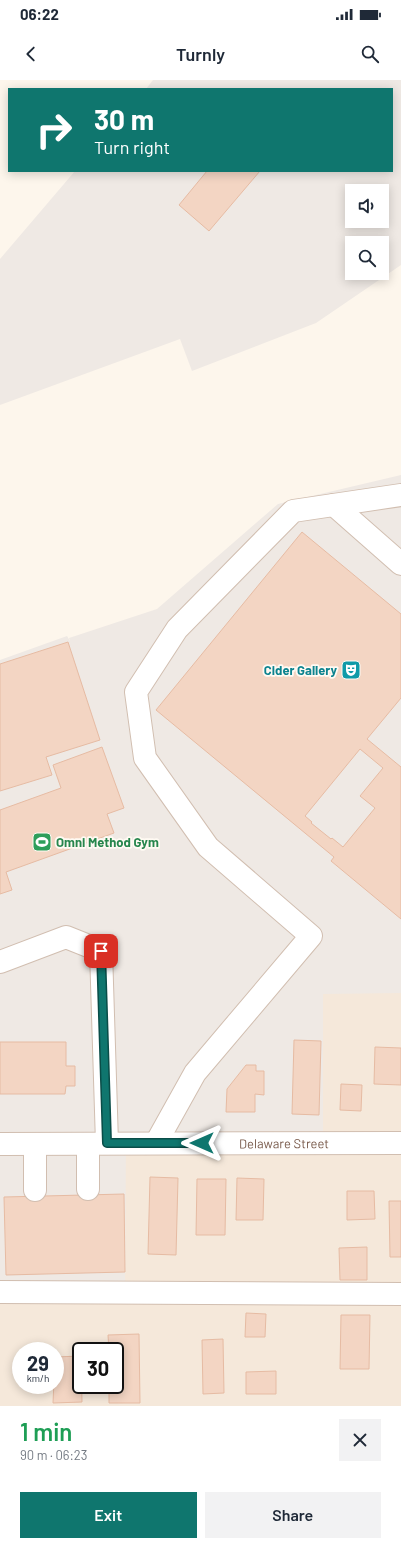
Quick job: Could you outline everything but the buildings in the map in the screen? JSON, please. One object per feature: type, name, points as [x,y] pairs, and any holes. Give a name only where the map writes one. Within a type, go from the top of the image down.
[{"type":"street","points":[[156,1143],[195,1073],[311,936],[208,847],[145,758],[136,692],[177,629],[293,511],[401,495]]},
{"type":"street","points":[[334,505],[401,564]]},
{"type":"street","points":[[0,962],[66,936],[101,951],[98,1143],[88,1190]]},
{"type":"street","name":"Delaware Street","points":[[0,1144],[401,1143]]},
{"type":"street","points":[[34,1144],[35,1190]]},
{"type":"street","points":[[0,1292],[401,1294]]},
{"type":"shaded area","points":[[153,80],[401,80],[401,265],[389,273],[389,236],[345,236],[345,280],[379,280],[316,323],[192,371],[180,339],[0,405],[0,259],[74,172],[393,172],[393,88],[147,88]]},
{"type":"shaded area","points":[[401,475],[401,993],[323,994],[323,1143],[126,1143],[125,1293],[0,1292],[0,660],[67,636],[70,641],[69,638],[157,609],[278,504]]},
{"type":"shaded area","points":[[401,992],[401,1406],[0,1406],[0,1292],[125,1143],[323,1143],[323,993]]},
{"type":"place","name":"Cider Gallery","points":[[351,670]]},
{"type":"place","name":"Omni Method Gym","points":[[42,842]]},
{"type":"route","points":[[101,951],[107,1143],[202,1143]]}]
